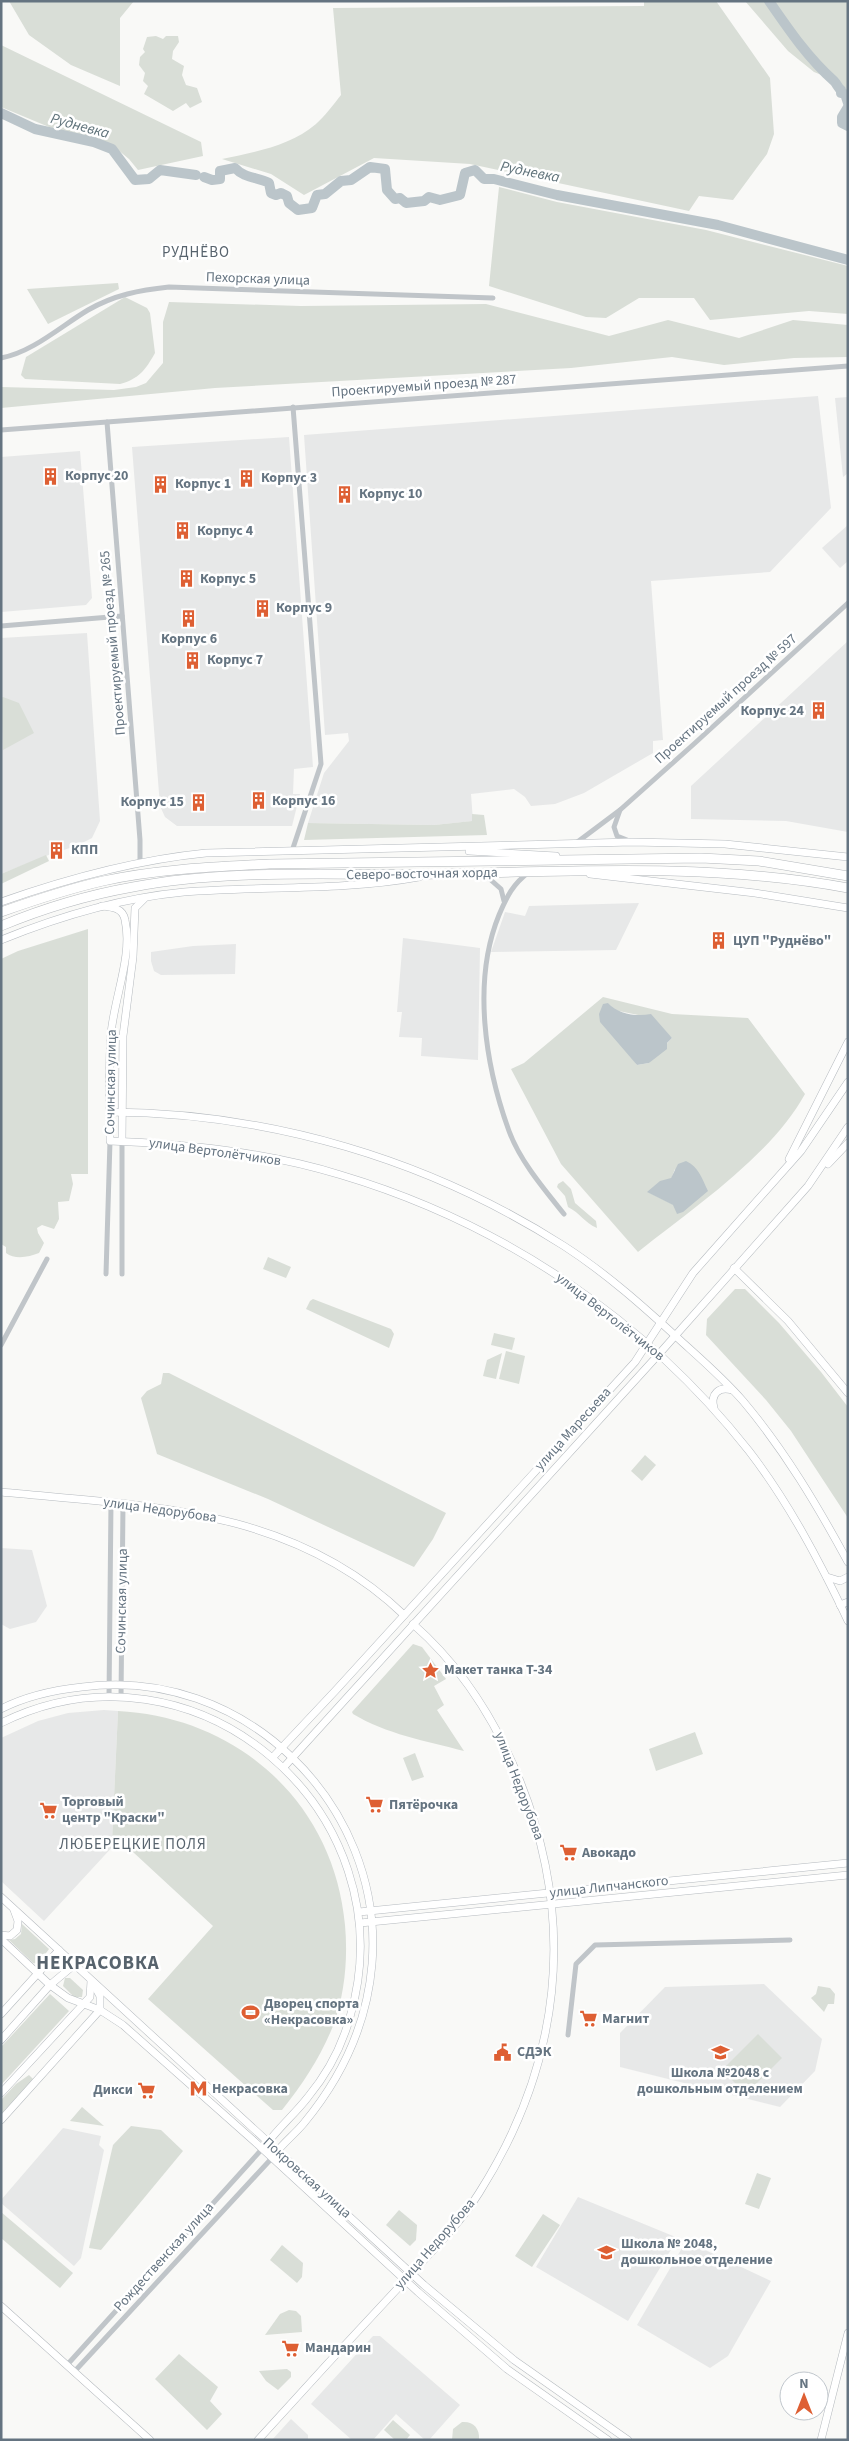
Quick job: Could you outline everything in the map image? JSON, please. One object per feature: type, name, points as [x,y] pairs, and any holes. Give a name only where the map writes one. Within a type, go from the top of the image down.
[{"type":"highway","name":"Северо-восточная хорда","points":[[1,912],[65,891],[104,881],[201,868],[279,864],[701,858],[760,861],[848,876]]},
{"type":"highway","name":"Северо-восточная хорда","points":[[1,926],[47,908],[86,897],[160,883],[259,876],[653,870],[760,875],[848,888]]},
{"type":"street","name":"Пехорская улица","points":[[1,358],[13,356],[90,309],[115,297],[143,290],[169,287],[493,298]]},
{"type":"street","name":"Проектируемый проезд № 287","points":[[1,430],[848,366]]},
{"type":"street","points":[[292,851],[321,764],[293,407]]},
{"type":"street","name":"Проектируемый проезд № 265","points":[[107,422],[140,840],[140,862]]},
{"type":"street","name":"Проектируемый проезд № 597","points":[[576,843],[620,810],[848,603]]},
{"type":"street","points":[[1,626],[122,616]]},
{"type":"street","points":[[620,810],[614,827],[616,836],[632,842]]},
{"type":"street","points":[[1,902],[71,878],[140,862],[206,853],[632,842],[725,844],[848,857]]},
{"type":"street","points":[[434,848],[588,859]]},
{"type":"street","points":[[482,872],[501,889],[504,904]]},
{"type":"street","points":[[530,872],[512,888],[492,933],[487,956],[484,1013],[487,1042],[509,1132],[542,1186],[564,1214]]},
{"type":"street","points":[[556,872],[755,893],[848,908]]},
{"type":"street","points":[[1,940],[43,924],[102,906],[145,897],[232,889],[385,883],[436,874]]},
{"type":"street","name":"Сочинская улица","points":[[122,1274],[123,1036],[133,957],[135,908],[145,897]]},
{"type":"street","name":"Сочинская улица","points":[[102,906],[120,910],[125,920],[126,932],[121,978],[111,1033],[106,1274]]},
{"type":"street","points":[[783,1171],[848,1042]]},
{"type":"street","name":"улица Маресьева","points":[[272,1757],[635,1362],[703,1260],[783,1171],[813,1134],[848,1082]]},
{"type":"street","name":"улица Вертолётчиков","points":[[110,1112],[155,1112],[214,1118],[290,1131],[342,1145],[401,1165],[484,1200],[564,1246],[619,1287],[662,1323],[732,1390],[776,1442],[814,1499],[848,1562]]},
{"type":"street","points":[[817,1175],[848,1127]]},
{"type":"street","name":"улица Вертолётчиков","points":[[110,1141],[194,1146],[242,1152],[339,1174],[392,1191],[477,1227],[550,1270],[597,1303],[660,1354],[714,1410],[750,1454],[786,1506],[827,1577],[848,1620]]},
{"type":"street","points":[[675,1335],[817,1175],[848,1144]]},
{"type":"street","points":[[1,1345],[47,1259]]},
{"type":"street","points":[[734,1268],[788,1321],[848,1393]]},
{"type":"street","name":"улица Маресьева","points":[[284,1767],[660,1354],[675,1335]]},
{"type":"street","points":[[714,1410],[714,1394],[720,1389],[732,1390]]},
{"type":"street","name":"улица Недорубова","points":[[1,1492],[110,1502],[220,1518],[265,1532],[335,1565],[380,1594],[404,1615],[454,1666],[476,1695],[499,1732],[540,1836],[553,1906],[555,1947],[552,1998],[546,2032],[527,2097],[514,2131],[479,2193],[451,2230],[258,2440]]},
{"type":"street","name":"Сочинская улица","points":[[109,1698],[110,1502]]},
{"type":"street","name":"Сочинская улица","points":[[121,1698],[124,1504]]},
{"type":"street","points":[[827,1577],[840,1581],[848,1577]]},
{"type":"street","points":[[840,1605],[848,1602]]},
{"type":"street","points":[[1,1710],[34,1696],[60,1690],[121,1684],[186,1694],[211,1703],[240,1717],[282,1748],[306,1770],[332,1805],[350,1837],[361,1865],[371,1911],[370,1982],[360,2024],[352,2048],[342,2068],[303,2125],[229,2202],[74,2372]]},
{"type":"street","points":[[1,1723],[43,1706],[72,1700],[121,1698],[160,1702],[193,1710],[222,1723],[252,1741],[284,1767],[296,1778],[332,1831],[350,1873],[359,1912],[361,1943],[357,1986],[343,2039],[332,2061],[314,2089],[262,2149]]},
{"type":"street","points":[[252,1741],[260,1742],[263,1737],[260,1732]]},
{"type":"street","name":"улица Липчанского","points":[[359,1912],[848,1863]]},
{"type":"street","name":"улица Липчанского","points":[[360,1924],[848,1875]]},
{"type":"street","name":"Покровская улица","points":[[1,1897],[411,2273],[514,2360],[628,2440]]},
{"type":"street","points":[[1,1935],[10,1936],[17,1930],[17,1917],[12,1906]]},
{"type":"street","name":"Покровская улица","points":[[1,1939],[50,1985],[68,1998],[100,2010],[123,2025],[405,2280],[507,2369],[608,2440]]},
{"type":"street","points":[[568,2035],[576,1964],[595,1945],[790,1940]]},
{"type":"street","points":[[1,2014],[59,1950]]},
{"type":"street","points":[[1,2040],[50,1985],[74,1965]]},
{"type":"street","points":[[1,2093],[91,1993],[91,1980]]},
{"type":"street","points":[[1,2120],[100,2010],[100,1996],[91,1980]]},
{"type":"street","points":[[293,2114],[293,2121],[303,2125]]},
{"type":"street","name":"Рождественская улица","points":[[67,2365],[262,2149]]},
{"type":"street","points":[[220,2194],[229,2202]]},
{"type":"street","points":[[1,2306],[150,2440]]},
{"type":"street","points":[[822,2440],[848,2332]]},
{"type":"shaded area","points":[[9,1],[134,1],[120,18],[120,86],[71,65],[29,35]]},
{"type":"shaded area","points":[[644,1],[716,1],[770,78],[774,134],[767,154],[733,200],[699,196],[689,211],[470,164],[374,158],[304,195],[271,174],[222,159],[272,147],[295,138],[316,124],[341,95],[333,8],[644,6]]},
{"type":"shaded area","points":[[745,1],[848,1],[848,104],[834,80],[814,72],[788,51]]},
{"type":"shaded area","points":[[156,36],[163,39],[166,36],[178,36],[179,42],[173,51],[172,59],[184,66],[182,75],[186,85],[197,88],[202,102],[190,108],[186,103],[173,111],[144,94],[148,86],[143,81],[145,73],[139,65],[140,57],[145,52],[143,49],[147,37]]},
{"type":"shaded area","points":[[1,45],[201,142],[203,156],[138,170],[129,159],[111,144],[49,127],[1,107]]},
{"type":"shaded area","points":[[499,187],[557,202],[706,230],[848,266],[848,314],[809,311],[710,320],[694,298],[639,298],[606,318],[586,317],[489,286]]},
{"type":"shaded area","points":[[118,283],[119,289],[48,324],[27,289]]},
{"type":"shaded area","points":[[125,297],[147,308],[150,313],[155,353],[145,369],[137,376],[120,384],[25,379],[21,375],[26,357]]},
{"type":"shaded area","points":[[169,302],[301,306],[486,304],[609,336],[668,320],[739,338],[793,320],[848,325],[848,357],[794,358],[724,365],[672,357],[571,368],[215,388],[1,408],[1,387],[114,390],[136,387],[146,383],[163,363],[163,322]]},
{"type":"shaded area","points":[[818,396],[831,508],[770,572],[651,581],[663,740],[653,741],[653,753],[584,793],[555,804],[531,806],[525,797],[514,789],[471,794],[473,821],[434,825],[308,823],[324,773],[349,741],[348,733],[325,735],[304,435]]},
{"type":"shaded area","points":[[848,397],[848,473],[843,477],[835,398]]},
{"type":"shaded area","points":[[289,437],[313,767],[294,769],[293,794],[300,794],[292,826],[177,826],[165,817],[160,806],[132,447]]},
{"type":"shaded area","points":[[80,451],[92,598],[86,605],[1,612],[1,457]]},
{"type":"shaded area","points":[[848,525],[848,561],[840,568],[822,548]]},
{"type":"shaded area","points":[[87,633],[100,821],[92,838],[76,846],[1,874],[1,638]]},
{"type":"shaded area","name":"Корпус 24","points":[[848,641],[848,832],[786,821],[691,819],[691,786]]},
{"type":"shaded area","points":[[1,698],[19,703],[34,733],[3,750]]},
{"type":"shaded area","points":[[472,814],[484,815],[487,835],[304,840],[308,823],[434,825],[472,821]]},
{"type":"shaded area","points":[[46,855],[49,861],[1,884],[1,874]]},
{"type":"shaded area","points":[[639,903],[616,950],[491,952],[505,912],[525,916],[529,906]]},
{"type":"shaded area","points":[[88,929],[88,1174],[71,1174],[73,1184],[69,1201],[58,1202],[59,1219],[54,1229],[42,1225],[37,1228],[44,1243],[39,1253],[27,1257],[14,1257],[6,1253],[6,1247],[1,1244],[1,959],[18,951]]},
{"type":"shaded area","points":[[403,938],[480,948],[478,1060],[421,1056],[422,1038],[399,1037],[402,1012],[397,1012]]},
{"type":"shaded area","points":[[236,944],[235,974],[161,975],[154,971],[151,961],[151,952],[193,946]]},
{"type":"shaded area","points":[[603,997],[672,1014],[748,1018],[805,1094],[790,1117],[752,1159],[706,1199],[638,1252],[561,1164],[511,1069],[524,1063]],"holes":[[[608,1003],[614,1010],[643,1016],[672,1038],[649,1063],[637,1065],[628,1052]],[[675,1169],[677,1213],[674,1205],[648,1192],[671,1179]]]},
{"type":"shaded area","points":[[608,1003],[617,1010],[628,1014],[651,1014],[672,1038],[667,1043],[667,1049],[649,1063],[637,1065],[600,1022],[599,1014],[603,1004]]},
{"type":"shaded area","points":[[686,1161],[697,1170],[708,1191],[683,1212],[677,1214],[673,1205],[647,1192],[660,1181],[671,1178],[678,1164]]},
{"type":"shaded area","points":[[563,1181],[571,1189],[575,1203],[596,1221],[597,1228],[568,1207],[565,1196],[557,1187]]},
{"type":"shaded area","points":[[268,1257],[291,1267],[286,1278],[263,1269]]},
{"type":"shaded area","points":[[735,1289],[745,1289],[779,1323],[848,1407],[848,1518],[791,1431],[766,1400],[706,1335],[707,1319]]},
{"type":"shaded area","points":[[313,1299],[391,1329],[394,1334],[389,1348],[306,1309]]},
{"type":"shaded area","points":[[494,1333],[515,1338],[512,1350],[491,1345]]},
{"type":"shaded area","points":[[506,1351],[525,1356],[519,1384],[499,1379]]},
{"type":"shaded area","points":[[502,1353],[496,1379],[483,1376],[487,1360]]},
{"type":"shaded area","points":[[163,1373],[169,1373],[446,1513],[433,1539],[414,1567],[268,1499],[157,1454],[141,1398],[147,1391],[161,1384]]},
{"type":"shaded area","points":[[645,1455],[656,1465],[642,1481],[631,1471]]},
{"type":"shaded area","points":[[1,1548],[32,1550],[47,1606],[36,1622],[10,1629],[1,1624]]},
{"type":"shaded area","points":[[413,1644],[422,1647],[446,1679],[434,1686],[444,1705],[437,1710],[464,1751],[393,1732],[366,1721],[352,1712]]},
{"type":"shaded area","points":[[104,1710],[118,1711],[112,1841],[115,1844],[44,1921],[1,1881],[1,1738],[38,1721],[68,1713]]},
{"type":"shaded area","points":[[118,1711],[162,1717],[203,1730],[240,1749],[272,1774],[300,1805],[322,1841],[337,1881],[345,1925],[346,1963],[343,1989],[333,2026],[323,2048],[304,2080],[282,2110],[273,2110],[148,1999],[213,1926],[120,1840],[115,1844],[112,1841]]},
{"type":"shaded area","points":[[695,1732],[703,1754],[656,1771],[649,1749]]},
{"type":"shaded area","points":[[415,1753],[424,1777],[412,1781],[403,1758]]},
{"type":"shaded area","points":[[22,1924],[49,1949],[38,1964],[33,1963],[9,1940],[15,1939],[21,1934]]},
{"type":"shaded area","points":[[65,1978],[70,1978],[83,1990],[82,1997],[74,1997],[63,1986]]},
{"type":"shaded area","name":"Школа №2048 с дошкольным отделением","points":[[764,1984],[822,2039],[815,2071],[780,2107],[620,2067],[620,2033],[665,1987]]},
{"type":"shaded area","points":[[818,1986],[830,1988],[835,1994],[834,2004],[828,2004],[824,2012],[811,1998],[816,1994]]},
{"type":"shaded area","points":[[50,1994],[69,2011],[1,2085],[1,2047]]},
{"type":"shaded area","points":[[758,2034],[782,2058],[746,2094],[722,2070]]},
{"type":"shaded area","points":[[29,2075],[33,2079],[1,2115],[1,2100],[16,2084]]},
{"type":"shaded area","points":[[82,2107],[104,2126],[70,2121]]},
{"type":"shaded area","points":[[131,2126],[161,2130],[183,2151],[101,2250],[89,2248],[113,2145]]},
{"type":"shaded area","points":[[63,2128],[101,2136],[99,2145],[104,2150],[81,2258],[74,2266],[1,2203],[1,2200]]},
{"type":"shaded area","points":[[757,2173],[771,2178],[759,2209],[745,2204]]},
{"type":"shaded area","name":"Школа № 2048, дошкольное отделение","points":[[578,2197],[678,2238],[628,2321],[536,2267]]},
{"type":"shaded area","points":[[399,2210],[417,2225],[416,2240],[410,2246],[386,2225]]},
{"type":"shaded area","points":[[1,2212],[73,2273],[60,2288],[1,2238]]},
{"type":"shaded area","points":[[543,2214],[560,2225],[532,2267],[515,2256]]},
{"type":"shaded area","name":"Школа № 2048, дошкольное отделение","points":[[686,2241],[771,2281],[728,2356],[710,2368],[637,2325]]},
{"type":"shaded area","points":[[282,2245],[303,2263],[302,2277],[297,2283],[270,2260]]},
{"type":"shaded area","points":[[289,2310],[296,2311],[301,2316],[302,2332],[265,2335],[280,2314]]},
{"type":"shaded area","points":[[373,2336],[380,2336],[460,2405],[429,2440],[425,2440],[396,2414],[373,2440],[352,2440],[311,2404]]},
{"type":"shaded area","points":[[179,2354],[218,2387],[210,2401],[222,2414],[207,2430],[155,2379]]},
{"type":"shaded area","points":[[287,2369],[291,2372],[291,2377],[278,2390],[266,2381],[259,2371]]},
{"type":"shaded area","points":[[291,2419],[308,2435],[308,2440],[272,2440]]},
{"type":"shaded area","points":[[393,2420],[410,2435],[406,2440],[395,2440],[384,2430]]},
{"type":"shaded area","points":[[462,2422],[475,2426],[479,2440],[452,2440],[453,2429]]},
{"type":"waterway","points":[[769,1],[807,53],[835,82],[841,93],[845,94],[848,103]]},
{"type":"waterway","points":[[848,107],[842,117],[842,123],[848,126]]},
{"type":"waterway","name":"Рудневка","points":[[1,113],[35,129],[94,142],[112,149],[135,180],[149,179],[160,170],[196,175]]},
{"type":"waterway","name":"Рудневка","points":[[204,177],[212,180],[220,179],[220,171],[235,168],[247,176],[269,183],[271,193],[276,195],[281,193],[287,196],[289,203],[298,210],[312,208],[317,195],[325,194],[341,181],[351,180],[370,167],[385,169],[387,190],[395,199],[400,198],[406,203],[424,201],[429,197],[440,200],[460,195],[465,173],[475,170],[484,179],[494,179],[557,195],[718,225],[848,260]]},
{"type":"place","name":"Корпус 20","points":[[51,476]]},
{"type":"place","name":"Корпус 3","points":[[247,478]]},
{"type":"place","name":"Корпус 1","points":[[161,484]]},
{"type":"place","name":"Корпус 10","points":[[345,494]]},
{"type":"place","name":"Корпус 4","points":[[183,531]]},
{"type":"place","name":"Корпус 5","points":[[186,579]]},
{"type":"place","name":"Корпус 9","points":[[262,608]]},
{"type":"place","name":"Корпус 6","points":[[189,619]]},
{"type":"place","name":"Корпус 7","points":[[193,660]]},
{"type":"place","name":"Корпус 24","points":[[818,711]]},
{"type":"place","name":"Корпус 16","points":[[258,801]]},
{"type":"place","name":"Корпус 15","points":[[198,802]]},
{"type":"place","name":"КПП","points":[[57,850]]},
{"type":"place","name":"ЦУП \"Руднёво\"","points":[[719,941]]},
{"type":"place","name":"Макет танка Т-34","points":[[430,1670]]},
{"type":"place","name":"Пятёрочка","points":[[375,1805]]},
{"type":"place","name":"Торговый центр \"Краски\"","points":[[48,1810]]},
{"type":"place","name":"Авокадо","points":[[568,1853]]},
{"type":"place","name":"Дворец спорта «Некрасовка»","points":[[250,2012]]},
{"type":"place","name":"Магнит","points":[[588,2019]]},
{"type":"place","name":"СДЭК","points":[[503,2052]]},
{"type":"place","name":"Школа №2048 с дошкольным отделением","points":[[720,2053]]},
{"type":"place","name":"Некрасовка","points":[[198,2089]]},
{"type":"place","name":"Дикси","points":[[147,2090]]},
{"type":"place","name":"Школа № 2048, дошкольное отделение","points":[[607,2252]]},
{"type":"place","name":"Мандарин","points":[[291,2348]]},
{"type":"district","name":"РУДНЁВО","points":[[196,252]]},
{"type":"district","name":"ЛЮБЕРЕЦКИЕ ПОЛЯ","points":[[133,1844]]},
{"type":"district","name":"НЕКРАСОВКА","points":[[98,1963]]}]
